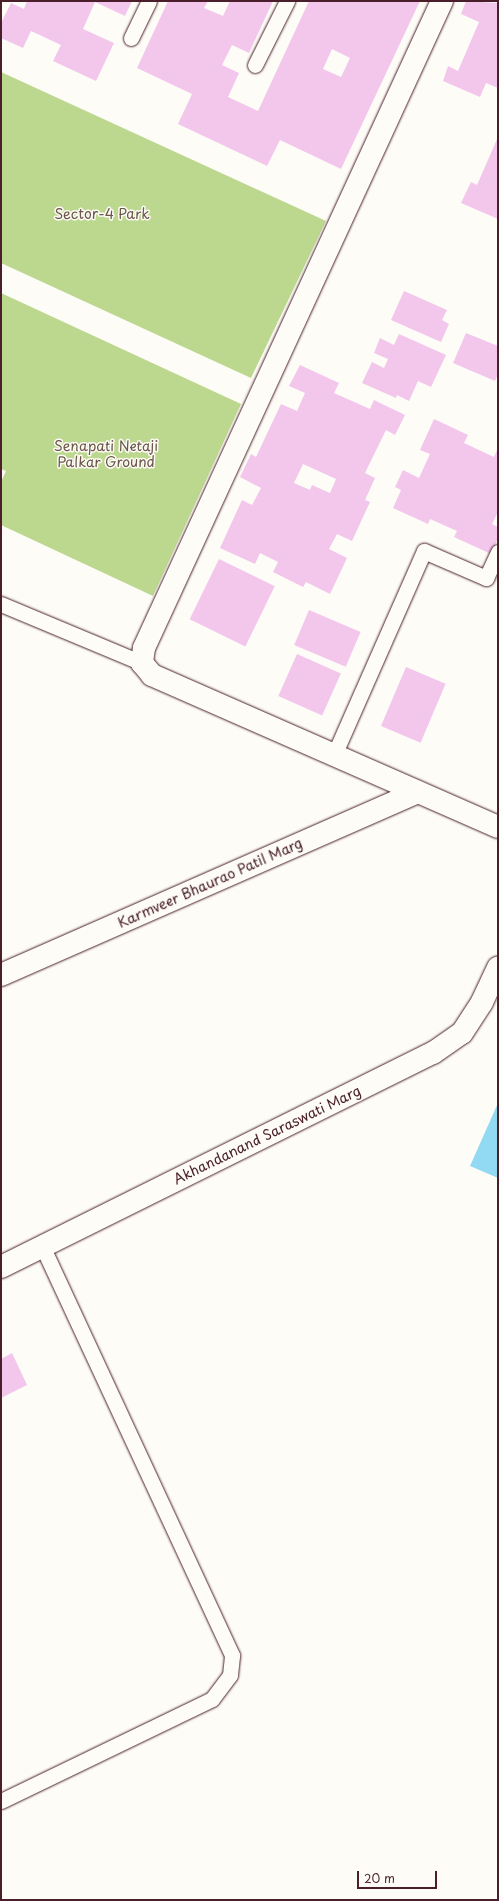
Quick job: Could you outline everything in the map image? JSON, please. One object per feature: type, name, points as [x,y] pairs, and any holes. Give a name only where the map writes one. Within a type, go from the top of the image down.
[{"type":"street","points":[[442,1],[144,648],[142,663],[152,675],[498,826]]},
{"type":"street","name":"Karmveer Bhaurao Patil Marg","points":[[1,975],[418,792]]},
{"type":"street","name":"Akhandanand Saraswati Marg","points":[[1,1266],[43,1247],[433,1053],[462,1033],[482,1002],[498,967]]},
{"type":"lane","points":[[131,38],[149,1]]},
{"type":"lane","points":[[255,65],[287,1]]},
{"type":"lane","points":[[334,755],[424,551],[486,578],[498,552]]},
{"type":"lane","points":[[1,604],[142,663]]},
{"type":"lane","points":[[1,1801],[212,1699],[230,1675],[232,1656],[43,1247]]},
{"type":"green space","name":"Sector-4 Park","points":[[1,72],[326,221],[251,378],[1,263]]},
{"type":"green space","name":"Senapati Netaji Palkar Ground","points":[[1,293],[241,404],[153,596],[1,525],[1,482],[6,471],[1,469]]},
{"type":"water","points":[[498,1103],[498,1178],[470,1166]]},
{"type":"building","points":[[27,1],[132,1],[125,16],[95,2],[83,29],[114,43],[96,81],[53,61],[61,45],[31,31],[23,48],[1,38],[1,23],[11,3],[24,9]]},
{"type":"building","points":[[168,1],[208,1],[204,8],[223,16],[230,1],[273,1],[249,53],[232,45],[222,65],[239,73],[228,97],[258,111],[309,1],[420,1],[341,169],[280,140],[267,166],[178,124],[192,94],[137,68]],"holes":[[[332,49],[350,58],[341,77],[323,69]]]},
{"type":"building","points":[[466,1],[498,3],[498,88],[486,83],[480,97],[443,81],[448,66],[458,71],[479,22],[461,14]]},
{"type":"building","points":[[498,137],[498,219],[461,203],[471,182],[477,185]]},
{"type":"building","points":[[404,291],[447,310],[442,320],[449,324],[441,342],[391,320]]},
{"type":"building","points":[[466,333],[498,346],[498,374],[495,381],[453,363]]},
{"type":"building","points":[[399,334],[446,355],[431,387],[418,381],[409,401],[397,395],[396,398],[362,383],[372,362],[384,368],[388,359],[374,353],[380,338],[394,345]]},
{"type":"building","points":[[300,365],[339,383],[334,393],[370,409],[374,400],[405,415],[395,435],[386,430],[365,473],[375,478],[365,500],[370,502],[352,541],[337,534],[329,549],[347,558],[330,594],[306,582],[303,587],[273,572],[278,562],[260,553],[255,564],[220,548],[242,500],[252,505],[261,488],[240,477],[251,454],[256,457],[281,404],[297,411],[305,393],[289,386]],"holes":[[[303,464],[336,479],[330,493],[312,485],[310,490],[294,483]]]},
{"type":"building","points":[[434,419],[468,435],[464,443],[494,457],[498,448],[498,512],[492,524],[498,527],[498,538],[491,554],[454,537],[457,531],[430,519],[428,524],[393,508],[401,490],[395,487],[403,470],[419,478],[430,454],[420,450]]},
{"type":"building","points":[[219,559],[275,586],[245,646],[190,619]]},
{"type":"building","points":[[309,610],[361,632],[346,667],[294,645]]},
{"type":"building","points":[[297,654],[341,674],[322,716],[278,696]]},
{"type":"building","points":[[406,667],[446,684],[421,743],[381,726]]},
{"type":"building","points":[[12,1353],[27,1385],[1,1398],[1,1359]]}]
